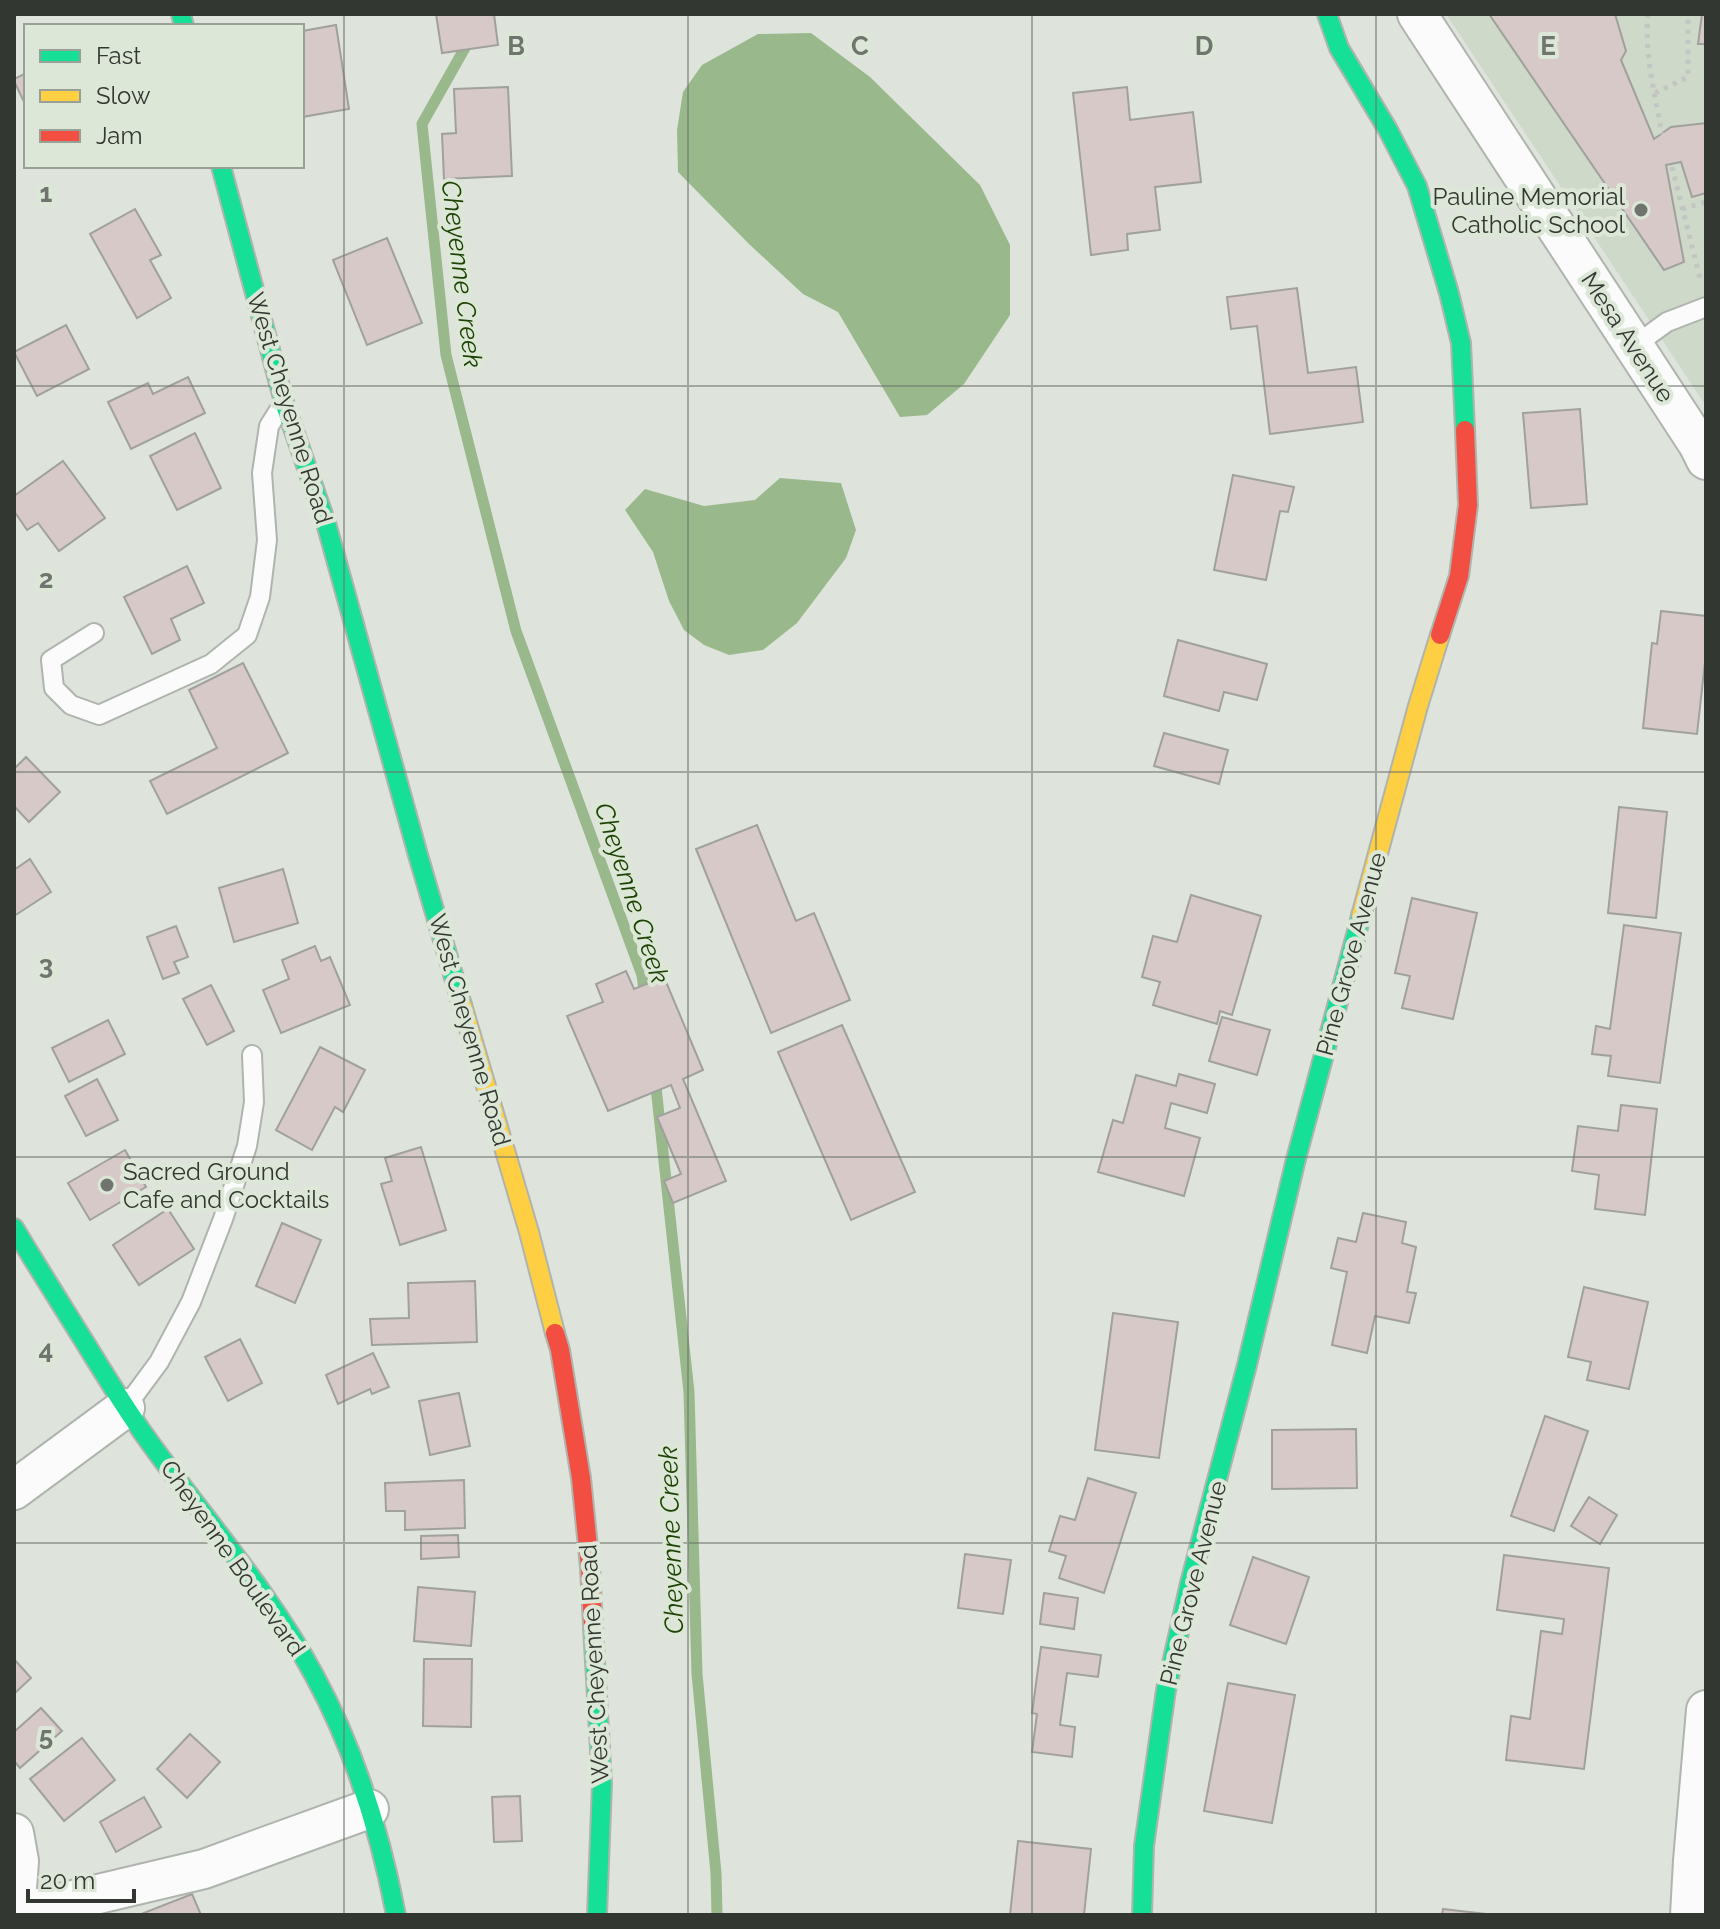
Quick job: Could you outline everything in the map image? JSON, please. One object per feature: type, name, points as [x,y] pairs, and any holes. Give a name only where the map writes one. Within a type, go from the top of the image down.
[{"type":"street","name":"Pine Grove Avenue","points":[[1142,1915],[1144,1846],[1158,1739],[1187,1598],[1295,1163],[1418,706],[1459,576],[1468,505],[1461,343],[1449,293],[1417,186],[1339,48],[1327,14]]},
{"type":"street","name":"Mesa Avenue","points":[[1417,14],[1706,460]]},
{"type":"street","name":"West Cheyenne Road","points":[[222,168],[284,402],[326,523],[560,1350],[581,1478],[590,1567],[602,1784],[597,1915]]},
{"type":"street","name":"Cheyenne Boulevard","points":[[14,1228],[125,1408],[265,1598],[297,1647],[327,1701],[352,1760],[369,1809],[396,1915]]},
{"type":"street","points":[[14,1490],[125,1408]]},
{"type":"street","points":[[1690,1915],[1706,1710]]},
{"type":"street","points":[[14,1833],[19,1861],[15,1915],[204,1869],[369,1809]]},
{"type":"lane","points":[[1634,346],[1667,322],[1706,307]]},
{"type":"lane","points":[[94,633],[51,660],[54,688],[71,705],[99,715],[211,664],[247,635],[260,597],[267,540],[262,473],[269,426],[284,402]]},
{"type":"lane","points":[[125,1408],[159,1362],[185,1314],[223,1219],[247,1146],[254,1102],[252,1055]]},
{"type":"path","points":[[1648,14],[1647,28],[1662,134]]},
{"type":"path","points":[[1655,93],[1688,77],[1688,14]]},
{"type":"path","points":[[1672,167],[1702,286]]},
{"type":"path","points":[[1682,209],[1706,202]]},
{"type":"shaded area","name":"Pauline Memorial Catholic School","points":[[1446,14],[1706,14],[1706,406]]},
{"type":"shaded area","points":[[811,33],[870,77],[980,185],[1010,245],[1010,315],[964,384],[927,415],[900,417],[838,312],[803,294],[678,172],[677,130],[683,92],[702,65],[758,34]]},
{"type":"shaded area","points":[[780,478],[841,483],[856,530],[846,558],[797,623],[763,650],[729,655],[704,645],[684,630],[669,601],[653,552],[625,510],[645,489],[704,506],[755,500]]},
{"type":"building","points":[[436,14],[494,14],[498,45],[442,53]]},
{"type":"building","points":[[1489,14],[1615,14],[1626,51],[1621,60],[1654,139],[1671,127],[1706,123],[1706,193],[1692,197],[1681,162],[1666,165],[1684,262],[1664,270]]},
{"type":"building","points":[[1702,14],[1706,14],[1706,44],[1698,44]]},
{"type":"building","points":[[336,25],[349,109],[304,117],[304,31]]},
{"type":"building","points":[[24,74],[24,102],[14,81]]},
{"type":"building","points":[[508,87],[512,176],[444,179],[442,134],[456,133],[454,89]]},
{"type":"building","points":[[1127,87],[1130,120],[1193,112],[1201,182],[1155,187],[1160,230],[1127,234],[1128,250],[1091,255],[1073,93]]},
{"type":"building","points":[[135,209],[161,255],[150,260],[171,298],[137,318],[90,234]]},
{"type":"building","points":[[387,238],[422,323],[367,345],[333,260]]},
{"type":"building","points":[[1297,288],[1308,373],[1356,367],[1363,422],[1270,434],[1257,326],[1231,329],[1227,297]]},
{"type":"building","points":[[66,325],[89,369],[37,396],[14,352]]},
{"type":"building","points":[[188,377],[205,413],[131,449],[108,402],[148,383],[153,394]]},
{"type":"building","points":[[1580,409],[1587,504],[1531,508],[1523,413]]},
{"type":"building","points":[[195,433],[221,488],[177,510],[150,456]]},
{"type":"building","points":[[63,461],[105,518],[59,551],[38,523],[27,530],[14,511],[14,496]]},
{"type":"building","points":[[1233,475],[1294,487],[1288,512],[1280,511],[1266,580],[1214,570]]},
{"type":"building","points":[[187,566],[204,603],[171,619],[180,640],[152,654],[124,597]]},
{"type":"building","points":[[1661,611],[1706,616],[1706,653],[1697,734],[1643,728],[1652,643],[1657,644]]},
{"type":"building","points":[[1178,640],[1267,664],[1257,700],[1224,692],[1219,711],[1164,696]]},
{"type":"building","points":[[243,663],[288,753],[167,814],[150,781],[217,748],[189,690]]},
{"type":"building","points":[[1164,733],[1228,750],[1219,784],[1154,766]]},
{"type":"building","points":[[26,757],[60,792],[29,822],[14,806],[14,769]]},
{"type":"building","points":[[1619,807],[1667,812],[1656,918],[1608,913]]},
{"type":"building","points":[[757,825],[796,921],[814,913],[850,1000],[771,1033],[696,849]]},
{"type":"building","points":[[30,859],[51,892],[14,916],[14,870]]},
{"type":"building","points":[[283,869],[298,923],[234,942],[219,888]]},
{"type":"building","points":[[1191,895],[1261,916],[1232,1015],[1220,1011],[1217,1024],[1153,1005],[1160,982],[1142,977],[1153,936],[1177,942]]},
{"type":"building","points":[[1412,898],[1477,913],[1453,1019],[1402,1008],[1410,976],[1395,973]]},
{"type":"building","points":[[1624,925],[1681,933],[1660,1083],[1608,1076],[1611,1056],[1592,1054],[1596,1026],[1610,1029]]},
{"type":"building","points":[[176,926],[188,957],[174,962],[179,973],[163,979],[147,937]]},
{"type":"building","points":[[315,946],[321,961],[330,957],[350,1005],[281,1033],[263,990],[289,979],[282,960]]},
{"type":"building","points":[[626,971],[634,989],[664,977],[703,1070],[683,1079],[726,1181],[673,1203],[664,1181],[681,1174],[657,1117],[680,1108],[671,1085],[608,1111],[567,1016],[603,1002],[596,984]]},
{"type":"building","points":[[211,985],[234,1031],[207,1045],[183,999]]},
{"type":"building","points":[[1222,1017],[1270,1030],[1257,1075],[1209,1061]]},
{"type":"building","points":[[108,1020],[125,1054],[69,1082],[52,1048]]},
{"type":"building","points":[[842,1025],[915,1192],[851,1220],[778,1052]]},
{"type":"building","points":[[320,1047],[365,1070],[343,1112],[335,1107],[312,1150],[276,1130]]},
{"type":"building","points":[[1179,1074],[1215,1084],[1207,1113],[1171,1103],[1165,1128],[1200,1138],[1184,1196],[1098,1172],[1113,1120],[1123,1123],[1136,1075],[1176,1086]]},
{"type":"building","points":[[97,1079],[118,1120],[86,1136],[65,1096]]},
{"type":"building","points":[[1621,1105],[1657,1109],[1645,1215],[1595,1209],[1599,1175],[1572,1171],[1578,1126],[1618,1131]]},
{"type":"building","points":[[421,1147],[446,1230],[400,1245],[381,1184],[392,1181],[385,1158]]},
{"type":"building","name":"Sacred Ground Cafe and Cocktails","points":[[125,1150],[146,1187],[90,1220],[68,1183]]},
{"type":"building","points":[[168,1209],[194,1249],[139,1285],[113,1245]]},
{"type":"building","points":[[1363,1213],[1406,1222],[1402,1243],[1416,1247],[1407,1292],[1416,1293],[1409,1323],[1375,1316],[1367,1353],[1332,1345],[1347,1272],[1331,1268],[1338,1238],[1356,1242]]},
{"type":"building","points":[[282,1223],[321,1240],[295,1303],[256,1286]]},
{"type":"building","points":[[475,1281],[477,1342],[372,1345],[370,1319],[409,1318],[408,1283]]},
{"type":"building","points":[[1584,1287],[1648,1302],[1629,1389],[1587,1380],[1591,1362],[1568,1357]]},
{"type":"building","points":[[1113,1313],[1178,1322],[1159,1458],[1095,1450]]},
{"type":"building","points":[[240,1339],[262,1383],[228,1401],[205,1357]]},
{"type":"building","points":[[373,1353],[389,1387],[372,1394],[370,1389],[338,1404],[326,1375]]},
{"type":"building","points":[[459,1393],[470,1446],[430,1455],[419,1401]]},
{"type":"building","points":[[1545,1416],[1588,1431],[1554,1531],[1511,1516]]},
{"type":"building","points":[[1356,1429],[1357,1488],[1272,1489],[1272,1430]]},
{"type":"building","points":[[1088,1478],[1136,1493],[1104,1593],[1059,1578],[1066,1556],[1049,1551],[1060,1516],[1075,1520]]},
{"type":"building","points":[[464,1480],[465,1528],[405,1530],[405,1511],[386,1511],[385,1483]]},
{"type":"building","points":[[1589,1497],[1617,1515],[1600,1544],[1571,1526]]},
{"type":"building","points":[[458,1535],[459,1557],[421,1559],[421,1536]]},
{"type":"building","points":[[965,1554],[1011,1560],[1003,1614],[958,1608]]},
{"type":"building","points":[[1504,1555],[1609,1568],[1584,1769],[1506,1760],[1511,1716],[1530,1719],[1541,1631],[1562,1634],[1564,1619],[1497,1610]]},
{"type":"building","points":[[1253,1557],[1309,1577],[1286,1644],[1230,1625]]},
{"type":"building","points":[[418,1587],[475,1592],[471,1646],[414,1641]]},
{"type":"building","points":[[1044,1593],[1078,1598],[1074,1629],[1040,1624]]},
{"type":"building","points":[[1041,1647],[1101,1655],[1098,1677],[1067,1673],[1060,1725],[1075,1727],[1072,1757],[1032,1752],[1037,1714],[1032,1713]]},
{"type":"building","points":[[14,1659],[31,1678],[14,1694]]},
{"type":"building","points":[[424,1659],[472,1659],[471,1727],[423,1726]]},
{"type":"building","points":[[1228,1683],[1295,1695],[1272,1823],[1204,1811]]},
{"type":"building","points":[[41,1708],[62,1731],[20,1768],[14,1761],[14,1732]]},
{"type":"building","points":[[190,1734],[220,1762],[187,1798],[157,1769]]},
{"type":"building","points":[[82,1738],[115,1780],[64,1821],[30,1779]]},
{"type":"building","points":[[520,1796],[522,1841],[494,1842],[492,1797]]},
{"type":"building","points":[[144,1797],[161,1827],[116,1852],[100,1822]]},
{"type":"building","points":[[1018,1841],[1091,1849],[1084,1915],[1010,1915]]},
{"type":"building","points":[[192,1894],[201,1915],[141,1914]]},
{"type":"building","points":[[1443,1909],[1495,1915],[1442,1915]]},
{"type":"waterway","name":"Cheyenne Creek","points":[[484,14],[422,124],[446,355],[516,631],[642,975],[645,998]]},
{"type":"waterway","name":"Cheyenne Creek","points":[[655,1078],[689,1392],[697,1674],[716,1873],[717,1915]]},
{"type":"traffic: fast","points":[[181,14],[184,24]]},
{"type":"traffic: fast","points":[[1327,14],[1339,48],[1417,186],[1461,343],[1465,430]]},
{"type":"traffic: fast","points":[[222,168],[284,402],[326,523],[462,1005]]},
{"type":"traffic: fast","points":[[1142,1915],[1144,1846],[1166,1690],[1295,1163],[1361,916]]},
{"type":"traffic: fast","points":[[14,1228],[135,1422],[254,1582],[314,1675],[354,1762],[382,1853],[396,1915]]},
{"type":"traffic: fast","points":[[593,1626],[602,1784],[597,1915]]},
{"type":"traffic: slow","points":[[1361,916],[1440,635]]},
{"type":"traffic: slow","points":[[462,1005],[529,1232],[555,1333]]},
{"type":"traffic: jam","points":[[1440,635],[1459,576],[1468,505],[1465,430]]},
{"type":"traffic: jam","points":[[555,1333],[581,1478],[593,1626]]},
{"type":"place","name":"Pauline Memorial Catholic School","points":[[1641,210]]},
{"type":"place","name":"Sacred Ground Cafe and Cocktails","points":[[107,1185]]}]
